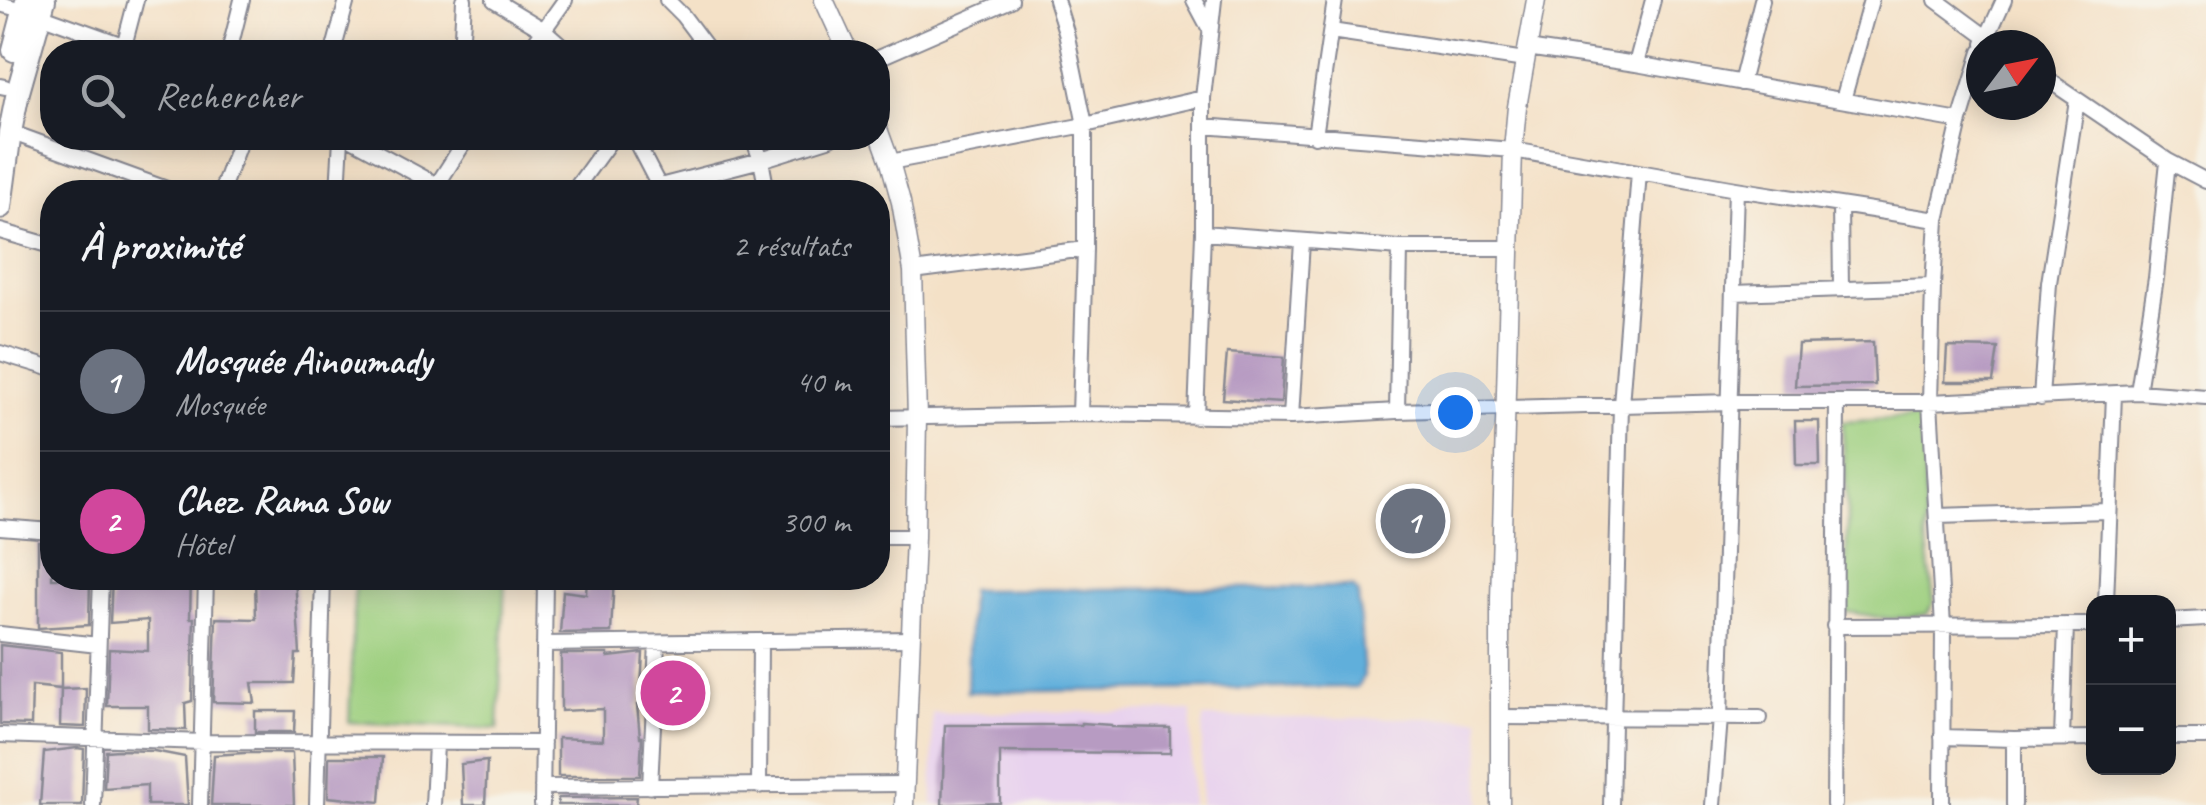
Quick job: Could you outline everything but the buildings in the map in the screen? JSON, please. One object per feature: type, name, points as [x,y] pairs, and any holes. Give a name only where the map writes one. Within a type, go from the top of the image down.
[{"type":"main road","points":[[2,94],[34,6]]},
{"type":"main road","points":[[0,207],[34,6]]},
{"type":"street","points":[[126,40],[136,0]]},
{"type":"street","points":[[232,40],[242,0]]},
{"type":"street","points":[[337,40],[347,0]]},
{"type":"street","points":[[462,40],[464,0]]},
{"type":"street","points":[[494,0],[555,40]]},
{"type":"street","points":[[537,40],[565,0]]},
{"type":"street","points":[[667,0],[701,40]]},
{"type":"street","points":[[824,0],[842,40]]},
{"type":"street","points":[[890,53],[1011,0]]},
{"type":"street","points":[[1056,0],[1085,125],[1080,414]]},
{"type":"street","points":[[1194,0],[1209,28]]},
{"type":"street","points":[[1196,417],[1204,98],[1214,0]]},
{"type":"street","points":[[1314,136],[1335,0]]},
{"type":"street","points":[[1500,805],[1500,599],[1514,150],[1536,0]]},
{"type":"street","points":[[1636,64],[1653,0]]},
{"type":"street","points":[[1741,82],[1762,0]]},
{"type":"street","points":[[1843,100],[1871,0]]},
{"type":"street","points":[[1936,0],[1970,30]]},
{"type":"street","points":[[1993,30],[2004,0]]},
{"type":"street","points":[[0,4],[34,6],[110,40]]},
{"type":"street","points":[[1330,31],[1636,64],[1960,121]]},
{"type":"street","points":[[2056,85],[2168,161],[2206,180]]},
{"type":"street","points":[[890,162],[1204,98]]},
{"type":"street","points":[[2041,398],[2049,283],[2077,100]]},
{"type":"street","points":[[1942,805],[1943,626],[1930,402],[1933,286],[1938,220],[1966,104]]},
{"type":"street","points":[[1204,126],[1514,150],[1736,190],[1938,220]]},
{"type":"street","points":[[10,132],[40,143]]},
{"type":"street","points":[[60,150],[142,180]]},
{"type":"street","points":[[225,180],[237,150]]},
{"type":"street","points":[[339,180],[340,150]]},
{"type":"street","points":[[371,150],[423,180]]},
{"type":"street","points":[[444,180],[459,150]]},
{"type":"street","points":[[582,180],[603,150]]},
{"type":"street","points":[[640,150],[656,180]]},
{"type":"street","points":[[757,150],[765,180]]},
{"type":"street","points":[[692,180],[793,150]]},
{"type":"street","points":[[886,150],[913,271],[918,418],[904,805]]},
{"type":"street","points":[[2138,392],[2156,278],[2168,161]]},
{"type":"street","points":[[1611,805],[1621,405],[1639,172]]},
{"type":"street","points":[[1713,805],[1720,718],[1736,190]]},
{"type":"street","points":[[1840,205],[1841,289]]},
{"type":"street","points":[[0,231],[40,243]]},
{"type":"street","points":[[1203,233],[1400,248],[1510,248]]},
{"type":"street","points":[[1292,416],[1302,242]]},
{"type":"street","points":[[913,271],[1085,248]]},
{"type":"street","points":[[1398,411],[1400,248]]},
{"type":"street","points":[[1733,292],[1933,286]]},
{"type":"street","points":[[0,353],[40,366]]},
{"type":"street","points":[[890,418],[1080,414],[1292,416],[1731,402],[1930,402],[2138,392],[2206,397]]},
{"type":"street","points":[[2106,595],[2114,394]]},
{"type":"street","points":[[1834,805],[1837,402]]},
{"type":"street","points":[[1936,516],[2108,511]]},
{"type":"street","points":[[0,527],[40,530]]},
{"type":"street","points":[[890,538],[915,538]]},
{"type":"street","points":[[93,805],[100,590]]},
{"type":"street","points":[[200,805],[206,590]]},
{"type":"street","points":[[317,805],[323,590]]},
{"type":"street","points":[[542,805],[545,590]]},
{"type":"street","points":[[2176,621],[2206,619]]},
{"type":"street","points":[[2062,738],[2066,625]]},
{"type":"street","points":[[1834,626],[2086,625]]},
{"type":"street","points":[[0,634],[98,645]]},
{"type":"street","points":[[544,644],[911,639]]},
{"type":"street","points":[[759,786],[760,641]]},
{"type":"street","points":[[650,787],[657,644]]},
{"type":"street","points":[[1500,717],[1760,718]]},
{"type":"street","points":[[0,736],[203,742],[543,743]]},
{"type":"street","points":[[2176,737],[2206,736]]},
{"type":"street","points":[[1942,737],[2086,738]]},
{"type":"street","points":[[2014,739],[2014,805]]},
{"type":"street","points":[[433,805],[436,744]]},
{"type":"street","points":[[542,787],[905,784]]},
{"type":"shaded area","points":[[1191,711],[1192,805],[933,805],[932,713]]},
{"type":"shaded area","points":[[1203,718],[1480,718],[1481,805],[1200,805]]},
{"type":"green space","points":[[1923,417],[1926,538],[1934,602],[1927,614],[1891,619],[1846,612],[1847,504],[1842,422]]},
{"type":"green space","points":[[354,590],[504,590],[498,729],[349,722]]},
{"type":"water","points":[[1352,587],[1358,593],[1364,676],[1357,687],[967,692],[970,590]]},
{"type":"place","name":"Mosquée Ainoumady","points":[[1413,521]]},
{"type":"place","name":"Chez. Rama Sow","points":[[673,693]]}]
